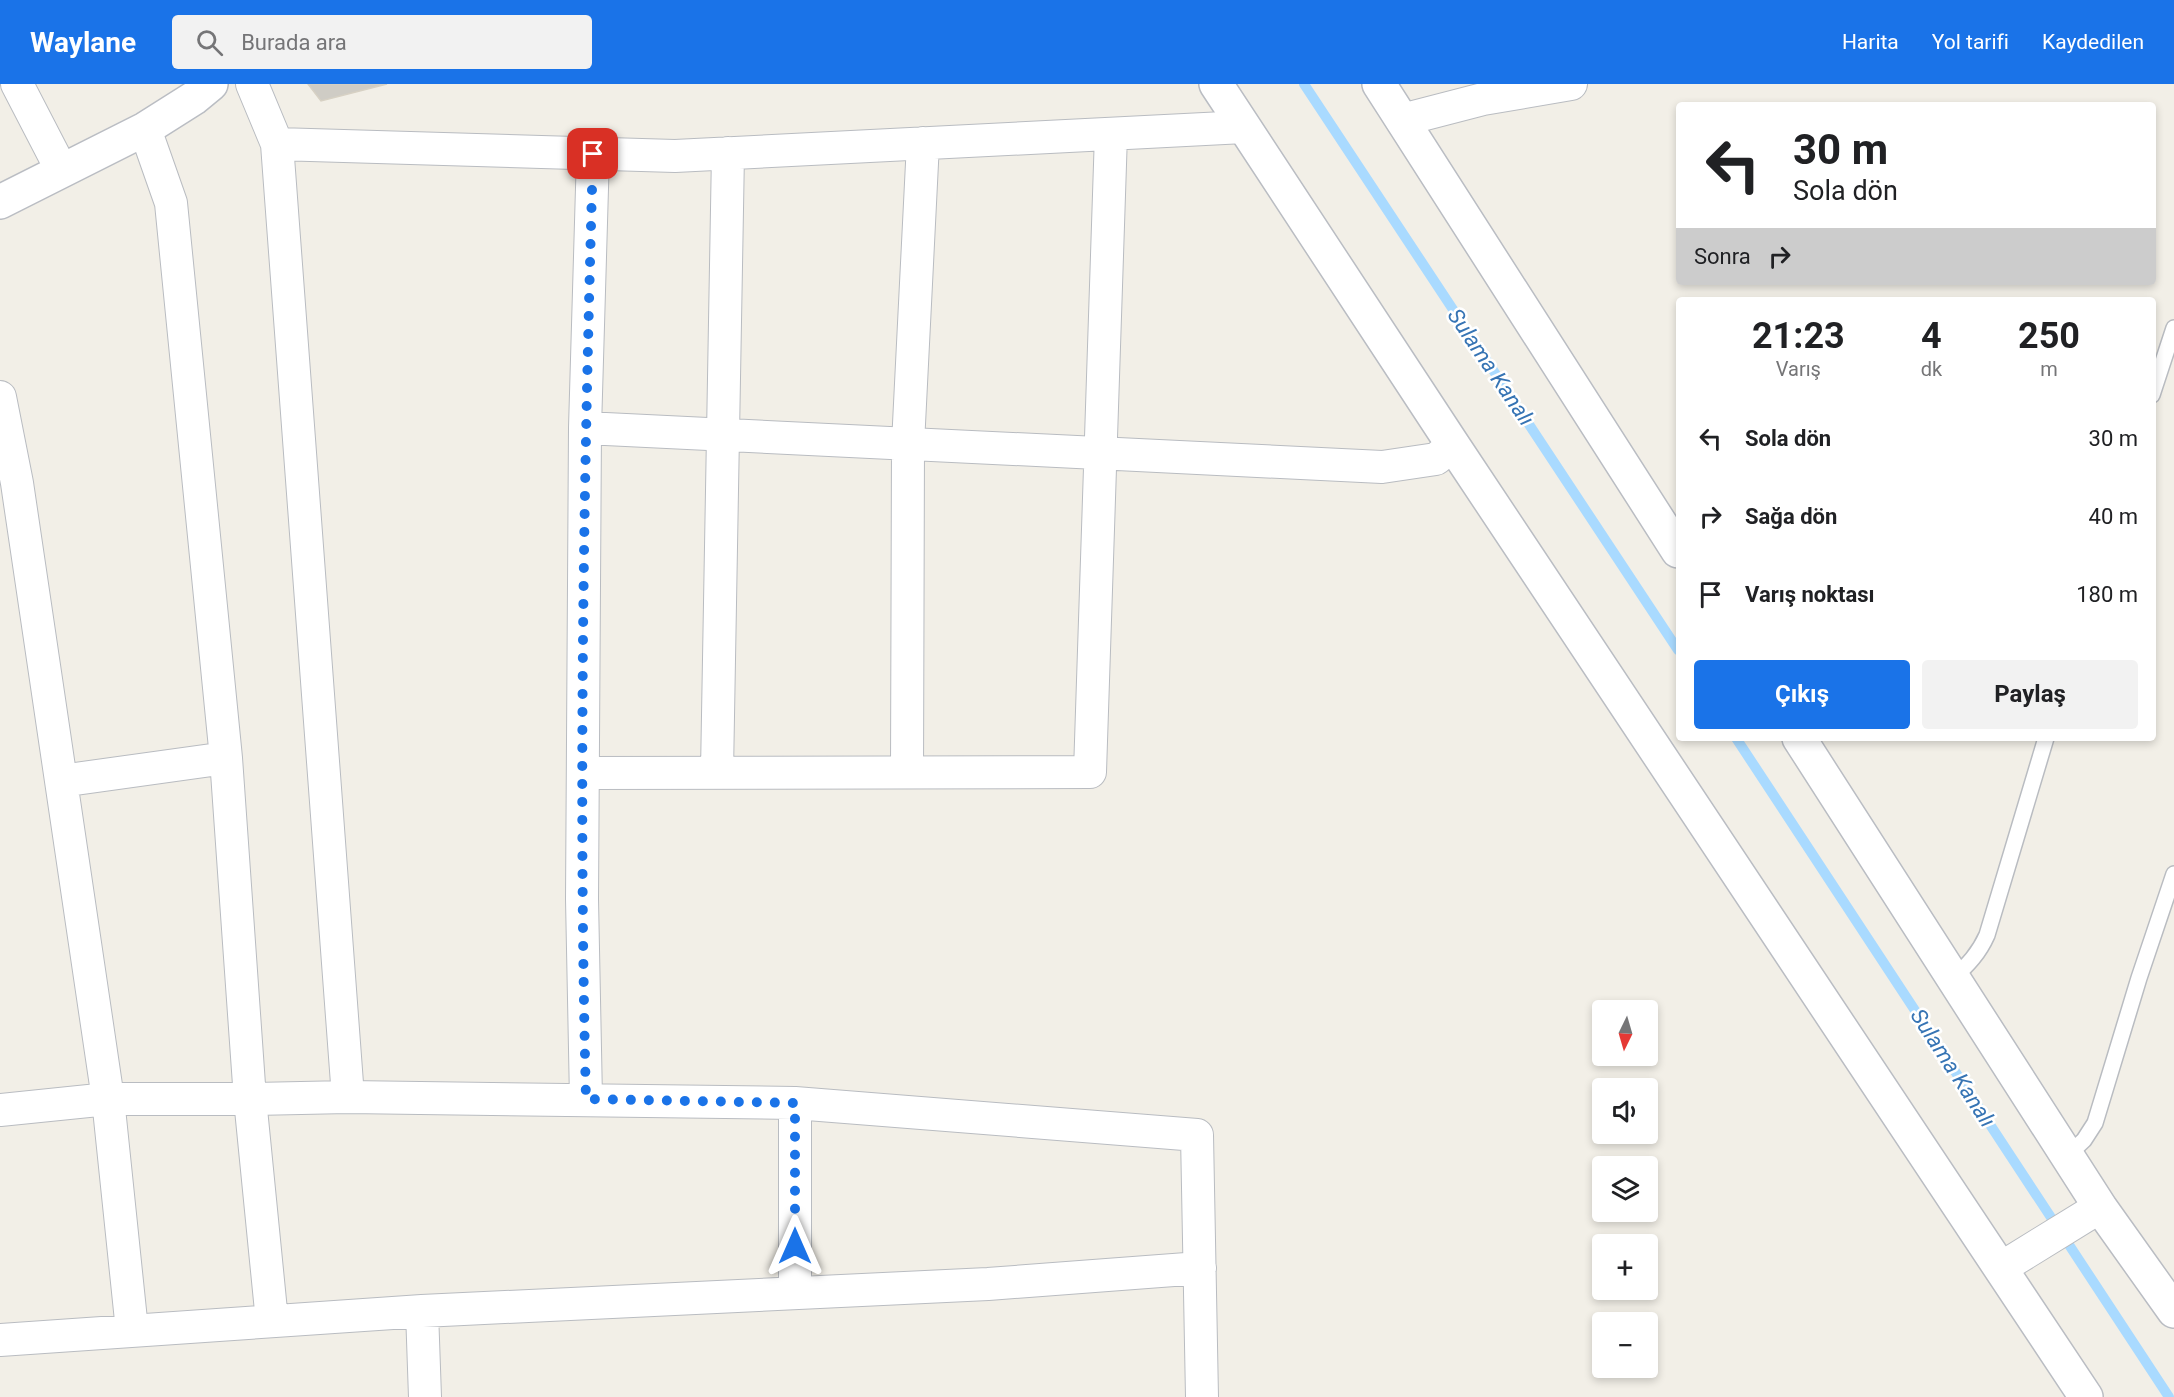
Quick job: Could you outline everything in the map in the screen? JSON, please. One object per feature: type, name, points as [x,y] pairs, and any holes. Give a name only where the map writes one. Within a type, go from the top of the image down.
[{"type":"street","points":[[17,84],[61,169]]},
{"type":"street","points":[[0,202],[61,169],[144,129],[195,98],[211,84]]},
{"type":"street","points":[[252,84],[277,144],[348,1097]]},
{"type":"street","points":[[1216,84],[1454,445],[2008,1264],[2075,1392]]},
{"type":"street","points":[[1378,84],[1676,548]]},
{"type":"street","points":[[1402,120],[1483,99],[1571,84]]},
{"type":"street","points":[[277,144],[675,156],[1244,127]]},
{"type":"street","points":[[144,129],[171,203],[226,758],[250,1099],[272,1321]]},
{"type":"street","points":[[583,773],[1090,772],[1111,134]]},
{"type":"street","points":[[907,772],[908,444],[924,143]]},
{"type":"street","points":[[717,772],[728,153]]},
{"type":"street","points":[[586,1099],[582,899],[585,428],[593,154]]},
{"type":"street","points":[[0,397],[17,483],[108,1099],[132,1330]]},
{"type":"street","points":[[585,428],[1382,467],[1436,459],[1454,445]]},
{"type":"street","points":[[1801,741],[2100,1207],[2169,1296]]},
{"type":"street","points":[[61,781],[226,758]]},
{"type":"street","points":[[0,1110],[108,1099],[348,1097],[795,1103],[1197,1135],[1202,1397]]},
{"type":"street","points":[[795,1103],[795,1293]]},
{"type":"street","points":[[2008,1264],[2100,1207]]},
{"type":"street","points":[[0,1340],[422,1311],[988,1284],[1200,1268]]},
{"type":"street","points":[[422,1311],[425,1397]]},
{"type":"lane","points":[[2156,383],[2174,328]]},
{"type":"lane","points":[[1953,978],[1974,958],[1988,935],[2045,741]]},
{"type":"lane","points":[[2067,1156],[2084,1140],[2095,1123],[2139,978],[2174,874]]},
{"type":"building","points":[[308,84],[387,84],[321,101]]},
{"type":"waterway","name":"Sulama Kanalı","points":[[1304,84],[1676,647]]},
{"type":"waterway","name":"Sulama Kanalı","points":[[1738,741],[2169,1397]]},
{"type":"route","points":[[593,154],[585,428],[582,899],[586,1099],[795,1103],[795,1246]]}]
